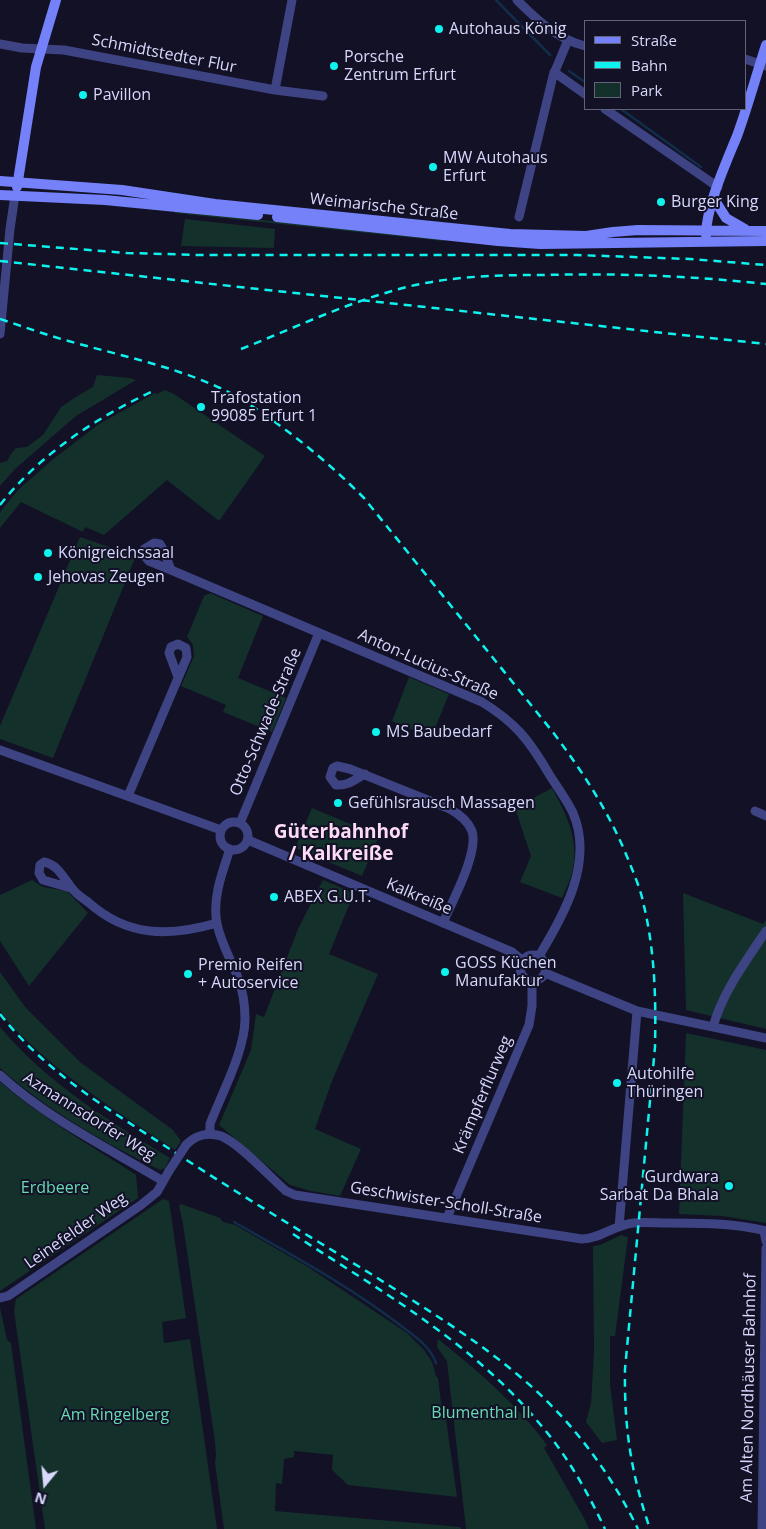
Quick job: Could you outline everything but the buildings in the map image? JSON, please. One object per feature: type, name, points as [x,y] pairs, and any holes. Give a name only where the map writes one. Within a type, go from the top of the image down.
[{"type":"main road","points":[[15,195],[29,100],[40,49],[56,0]]},
{"type":"main road","points":[[706,235],[714,199],[763,65],[766,45]]},
{"type":"main road","name":"Weimarische Straße","points":[[0,181],[122,190],[215,204],[510,234],[586,236],[638,230],[766,241]]},
{"type":"main road","name":"Weimarische Straße","points":[[0,195],[105,200],[540,244],[706,235],[748,230],[766,231]]},
{"type":"main road","points":[[714,199],[726,218],[748,230]]},
{"type":"street","points":[[275,90],[292,0]]},
{"type":"street","points":[[517,0],[550,30],[568,40],[584,46]]},
{"type":"street","points":[[519,217],[554,72],[568,40]]},
{"type":"street","name":"Schmidtstedter Flur","points":[[0,44],[22,48],[64,50],[275,90],[323,96]]},
{"type":"street","points":[[746,59],[763,65]]},
{"type":"street","points":[[554,72],[584,93]]},
{"type":"street","points":[[606,110],[718,187]]},
{"type":"street","points":[[0,334],[15,195]]},
{"type":"street","name":"Anton-Lucius-Straße","points":[[171,570],[482,702],[501,714],[517,728],[535,750],[573,813],[581,840],[576,878],[564,911],[539,956]]},
{"type":"street","name":"Otto-Schwade-Straße","points":[[240,823],[319,633]]},
{"type":"street","points":[[128,796],[178,677]]},
{"type":"street","points":[[0,750],[221,830]]},
{"type":"street","points":[[365,774],[450,810],[458,814],[469,825],[473,844],[471,857],[443,923]]},
{"type":"street","points":[[755,812],[766,816]]},
{"type":"street","points":[[231,822],[240,823],[248,832],[248,840],[242,847],[230,849],[220,839],[221,830],[223,826],[231,822]]},
{"type":"street","name":"Kalkreiße","points":[[248,840],[512,952],[522,960]]},
{"type":"street","points":[[163,1181],[186,1145],[195,1137],[210,1134],[210,1124],[241,1044],[245,1022],[244,1000],[238,979],[222,942],[217,923],[218,890],[230,849]]},
{"type":"street","points":[[71,888],[107,917],[140,930],[170,932],[195,930],[217,923]]},
{"type":"street","points":[[713,1028],[717,1013],[742,967],[766,931]]},
{"type":"street","points":[[528,956],[539,956],[546,966],[545,973],[540,979],[532,981],[521,974],[520,965],[522,960],[528,956]]},
{"type":"street","points":[[545,973],[638,1011],[766,1038]]},
{"type":"street","name":"Krämpferflurweg","points":[[447,1218],[529,1025],[532,1006],[532,981]]},
{"type":"street","points":[[619,1227],[638,1011]]},
{"type":"street","name":"Azmannsdorfer Weg","points":[[0,1076],[48,1113],[163,1181]]},
{"type":"street","name":"Geschwister-Scholl-Straße","points":[[210,1134],[223,1137],[242,1151],[286,1191],[295,1195],[582,1239],[592,1239],[619,1227],[632,1224],[684,1223],[748,1227],[765,1231]]},
{"type":"street","name":"Leinefelder Weg","points":[[0,1298],[8,1296],[140,1205],[158,1192],[163,1181]]},
{"type":"street","points":[[765,1231],[766,1241]]},
{"type":"street","name":"Am Alten Nordhäuser Bahnhof","points":[[762,1529],[766,1248]]},
{"type":"green space","points":[[177,211],[444,239],[444,241],[174,213]]},
{"type":"green space","points":[[185,219],[275,229],[274,248],[181,246]]},
{"type":"green space","points":[[97,375],[136,380],[76,416],[15,469],[0,486],[0,463],[7,461],[16,448],[27,447],[43,435],[61,407],[93,387]]},
{"type":"green space","points":[[165,390],[174,394],[265,456],[219,521],[167,480],[104,535],[85,527],[83,532],[21,502],[0,528],[0,512],[18,490],[52,460],[99,424],[155,393],[157,394]]},
{"type":"green space","points":[[80,537],[136,556],[53,758],[0,739],[0,726]]},
{"type":"green space","points":[[210,593],[263,616],[238,678],[286,698],[272,732],[223,712],[226,705],[181,686],[194,656],[193,645],[187,637],[204,596]]},
{"type":"green space","points":[[409,677],[449,694],[431,738],[392,721]]},
{"type":"green space","points":[[552,788],[570,827],[574,847],[572,873],[562,898],[520,882],[531,856],[515,808]]},
{"type":"green space","points":[[312,808],[379,836],[362,876],[295,848]]},
{"type":"green space","points":[[32,880],[43,887],[67,891],[88,913],[29,986],[0,941],[0,895]]},
{"type":"green space","points":[[323,880],[354,893],[329,954],[378,974],[332,1081],[315,1129],[361,1149],[340,1196],[290,1185],[219,1125],[251,1050],[256,1014],[264,1017],[298,929]]},
{"type":"green space","points":[[683,893],[763,924],[766,920],[766,1029],[686,1010]]},
{"type":"green space","points":[[0,972],[26,1008],[80,1062],[173,1130],[181,1141],[175,1150],[77,1083],[13,1027],[0,1010]]},
{"type":"green space","points":[[0,1027],[38,1066],[80,1100],[170,1158],[165,1168],[160,1170],[97,1137],[17,1083],[0,1068]]},
{"type":"green space","points":[[686,1033],[766,1050],[766,1223],[722,1216],[679,1214]]},
{"type":"green space","name":"Erdbeere","points":[[0,1082],[32,1108],[136,1175],[138,1198],[0,1291]]},
{"type":"green space","name":"Am Ringelberg","points":[[163,1199],[169,1201],[186,1318],[162,1322],[164,1343],[190,1339],[217,1529],[45,1529],[14,1311],[16,1299]]},
{"type":"green space","points":[[181,1204],[220,1218],[223,1222],[235,1225],[308,1267],[407,1333],[424,1350],[432,1362],[438,1378],[442,1411],[445,1412],[457,1497],[348,1485],[332,1470],[333,1455],[294,1451],[294,1457],[284,1459],[282,1484],[276,1483],[275,1511],[461,1527],[461,1529],[224,1529],[215,1463],[215,1442],[179,1206]]},
{"type":"green space","points":[[621,1235],[628,1237],[615,1336],[610,1336],[610,1384],[617,1440],[602,1443],[586,1422],[591,1403],[594,1352],[593,1246],[600,1245]]},
{"type":"green space","points":[[0,1307],[7,1340],[11,1343],[36,1529],[0,1529]]},
{"type":"green space","name":"Blumenthal II","points":[[438,1339],[468,1363],[510,1402],[547,1445],[544,1448],[589,1529],[466,1529],[447,1361],[437,1347]]},
{"type":"waterway","points":[[496,0],[550,55]]},
{"type":"waterway","points":[[569,71],[584,81]]},
{"type":"waterway","points":[[622,110],[701,167]]},
{"type":"waterway","points":[[234,1222],[318,1270],[380,1310],[421,1342],[430,1351],[436,1363]]},
{"type":"railway","points":[[0,243],[127,253],[200,255],[577,255],[690,259],[766,265]]},
{"type":"railway","points":[[0,261],[766,344]]},
{"type":"railway","points":[[241,349],[325,314],[367,299],[411,286],[460,278],[599,274],[682,277],[766,284]]},
{"type":"railway","points":[[0,319],[57,338],[163,367],[201,380],[242,400],[303,443],[364,498],[552,731],[585,777],[604,809],[621,842],[641,894],[648,924],[654,976],[655,1047],[625,1369],[627,1431],[633,1469],[650,1529]]},
{"type":"railway","points":[[0,505],[33,469],[71,438],[112,412],[155,390]]},
{"type":"railway","points":[[0,1014],[36,1053],[96,1101],[428,1310],[501,1361],[537,1391],[571,1427],[601,1465],[638,1529]]},
{"type":"railway","points":[[293,1234],[423,1319],[454,1342],[513,1394],[549,1435],[567,1461],[584,1487],[605,1529]]},
{"type":"place","name":"Autohaus König","points":[[439,29]]},
{"type":"place","name":"Porsche Zentrum Erfurt","points":[[334,66]]},
{"type":"place","name":"Pavillon","points":[[83,95]]},
{"type":"place","name":"MW Autohaus Erfurt","points":[[433,167]]},
{"type":"place","name":"Burger King","points":[[661,202]]},
{"type":"place","name":"Trafostation 99085 Erfurt 1","points":[[201,407]]},
{"type":"place","name":"Königreichssaal","points":[[48,553]]},
{"type":"place","name":"Jehovas Zeugen","points":[[38,577]]},
{"type":"place","name":"MS Baubedarf","points":[[376,732]]},
{"type":"place","name":"Gefühlsrausch Massagen","points":[[338,803]]},
{"type":"place","name":"ABEX G.U.T.","points":[[274,897]]},
{"type":"place","name":"GOSS Küchen Manufaktur","points":[[445,972]]},
{"type":"place","name":"Premio Reifen + Autoservice","points":[[188,974]]},
{"type":"place","name":"Autohilfe Thüringen","points":[[617,1083]]},
{"type":"place","name":"Gurdwara Sarbat Da Bhala","points":[[729,1186]]},
{"type":"district","name":"Güterbahnhof / Kalkreiße","points":[[341,844]]}]
